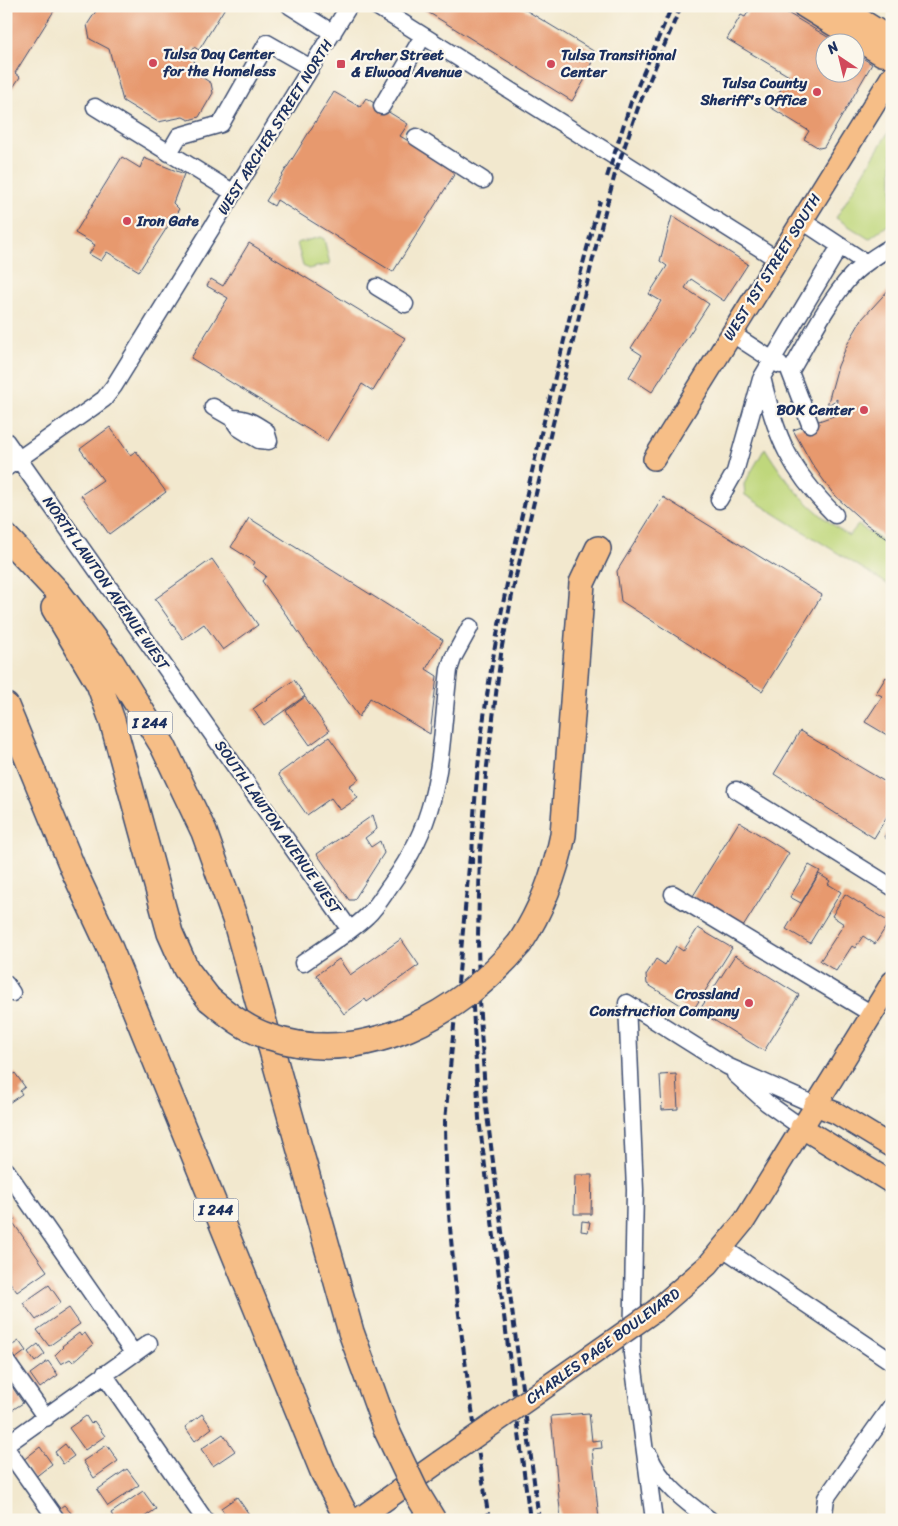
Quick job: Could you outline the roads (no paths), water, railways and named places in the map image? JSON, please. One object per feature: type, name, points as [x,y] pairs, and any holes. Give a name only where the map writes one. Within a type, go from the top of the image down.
[{"type":"highway","points":[[14,545],[99,684],[112,720],[170,933],[186,969],[209,999],[237,1020],[269,1037],[314,1046],[358,1043],[415,1026],[440,1014],[487,980],[520,943],[536,918],[557,866],[563,835],[582,583],[598,549]]},
{"type":"highway","name":"I 244","points":[[14,545],[76,614],[123,679],[167,753],[204,832],[235,919],[356,1350],[386,1429],[416,1492],[434,1520]]},
{"type":"highway","name":"I 244","points":[[6,706],[74,870],[109,946],[324,1474],[348,1520]]},
{"type":"main road","points":[[803,6],[832,13],[892,39]]},
{"type":"main road","points":[[832,13],[882,55],[892,56]]},
{"type":"main road","name":"WEST 1ST STREET SOUTH","points":[[654,459],[892,76]]},
{"type":"main road","name":"CHARLES PAGE BOULEVARD","points":[[357,1520],[656,1310],[688,1284],[723,1248],[745,1220],[801,1127],[890,987]]},
{"type":"main road","points":[[815,1105],[836,1113],[892,1147]]},
{"type":"main road","points":[[801,1127],[892,1183]]},
{"type":"street","name":"WEST ARCHER STREET NORTH","points":[[13,463],[104,398],[114,386],[349,6]]},
{"type":"street","points":[[376,6],[777,259]]},
{"type":"street","points":[[292,7],[333,33]]},
{"type":"street","points":[[382,106],[423,36]]},
{"type":"street","points":[[169,153],[179,136],[221,124],[267,43],[311,68]]},
{"type":"street","points":[[96,106],[234,194]]},
{"type":"street","points":[[416,137],[483,180]]},
{"type":"street","points":[[801,220],[866,263]]},
{"type":"street","points":[[719,500],[735,472],[762,377],[770,359],[840,246]]},
{"type":"street","points":[[790,372],[835,296],[851,276],[866,263],[892,246]]},
{"type":"street","points":[[377,287],[405,304]]},
{"type":"street","points":[[731,333],[790,372],[810,424]]},
{"type":"street","points":[[762,377],[779,439],[794,467],[811,491],[835,515]]},
{"type":"street","points":[[213,407],[232,418]]},
{"type":"street","name":"NORTH LAWTON AVENUE WEST","points":[[6,441],[13,463],[206,725]]},
{"type":"street","points":[[303,963],[367,916],[411,857],[429,818],[439,771],[449,670],[470,627]]},
{"type":"street","name":"SOUTH LAWTON AVENUE WEST","points":[[206,725],[350,930]]},
{"type":"street","points":[[736,790],[892,887]]},
{"type":"street","points":[[673,894],[872,1014]]},
{"type":"street","points":[[654,1520],[632,1354],[635,1190],[627,1003],[727,1066],[815,1105]]},
{"type":"street","points":[[727,1066],[767,1103],[801,1127]]},
{"type":"street","points":[[6,1170],[134,1354]]},
{"type":"street","points":[[723,1248],[892,1362]]},
{"type":"street","points":[[57,1520],[6,1446],[149,1343]]},
{"type":"street","points":[[6,1361],[46,1418]]},
{"type":"street","points":[[104,1374],[205,1520]]},
{"type":"street","points":[[826,1520],[824,1514],[826,1498],[892,1405]]},
{"type":"street","points":[[643,1438],[652,1461],[668,1485],[679,1497],[710,1520]]},
{"type":"railway","points":[[607,177],[631,102],[672,6]]},
{"type":"railway","points":[[539,1520],[486,1107],[479,1000],[478,937],[480,852],[486,774],[502,646],[515,580],[598,238],[615,174],[639,105],[681,6]]},
{"type":"railway","points":[[472,864],[480,752],[496,641],[518,531],[578,283],[600,201]]},
{"type":"railway","points":[[470,856],[445,1121],[446,1170],[449,1220],[460,1321],[489,1520]]},
{"type":"railway","points":[[471,969],[479,1119],[530,1520]]},
{"type":"place","name":"Tulsa Day Center for the Homeless","points":[[153,63]]},
{"type":"place","name":"Archer Street & Elwood Avenue","points":[[341,64]]},
{"type":"place","name":"Tulsa Transitional Center","points":[[551,64]]},
{"type":"place","name":"Tulsa County Sheriff's Office","points":[[817,92]]},
{"type":"place","name":"Iron Gate","points":[[127,221]]},
{"type":"place","name":"BOK Center","points":[[864,410]]},
{"type":"place","name":"Crossland Construction Company","points":[[749,1003]]}]
